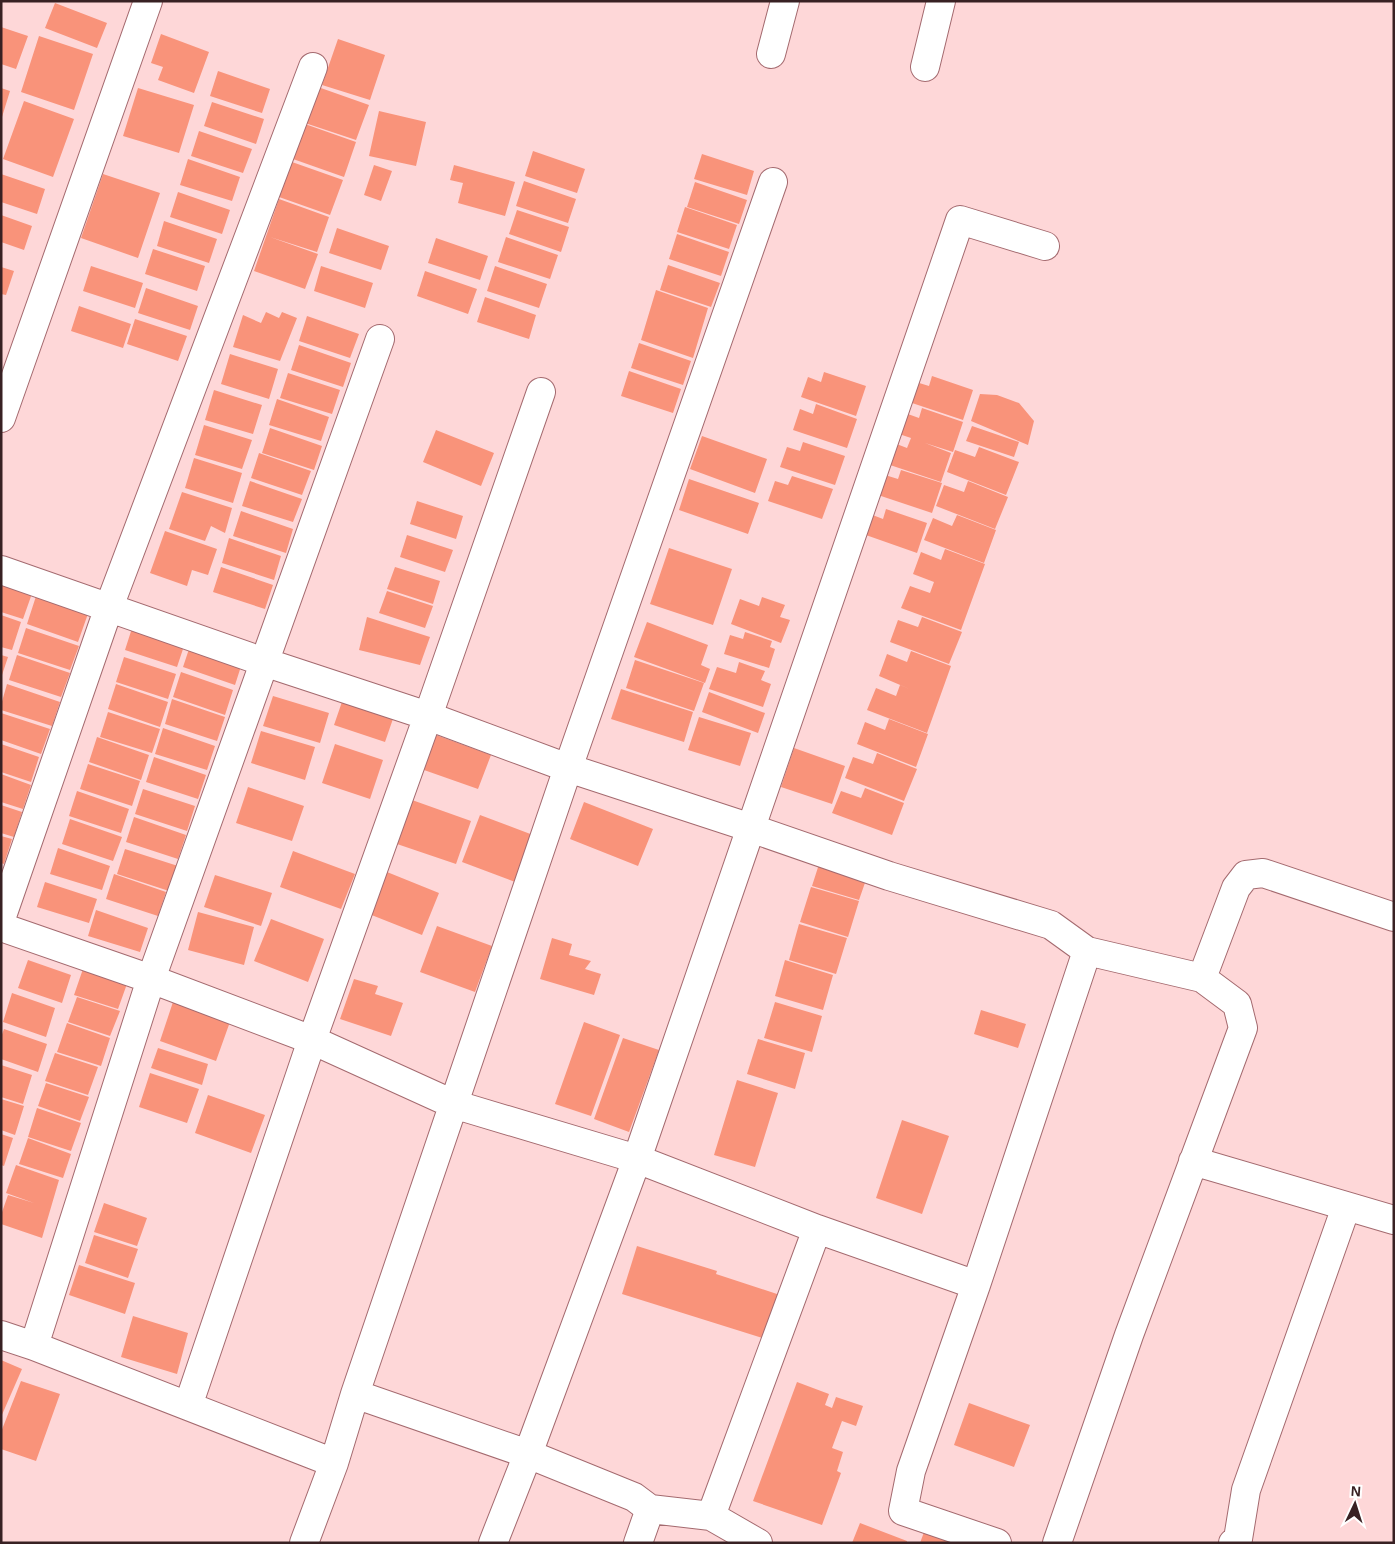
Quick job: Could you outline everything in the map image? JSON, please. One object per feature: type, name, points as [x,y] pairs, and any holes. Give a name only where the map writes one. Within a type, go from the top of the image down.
[{"type":"street","points":[[1,418],[148,1]]},
{"type":"street","points":[[771,54],[785,1]]},
{"type":"street","points":[[925,68],[941,1]]},
{"type":"street","points":[[1,919],[109,607],[313,67]]},
{"type":"street","points":[[304,1543],[334,1463],[355,1394],[568,768],[773,182]]},
{"type":"street","points":[[493,1543],[528,1454],[637,1159],[960,220],[1045,246]]},
{"type":"street","points":[[34,1346],[151,979],[380,339]]},
{"type":"street","points":[[188,1406],[312,1040],[541,392]]},
{"type":"street","points":[[1,570],[264,662],[428,716],[568,768],[888,876],[1051,925],[1087,951],[1202,978],[1237,1004],[1243,1028],[1129,1336],[1058,1543]]},
{"type":"street","points":[[1202,978],[1236,888],[1246,875],[1263,873],[1394,917]]},
{"type":"street","points":[[1,927],[151,979],[312,1040],[453,1104],[637,1159],[817,1229],[976,1285]]},
{"type":"street","points":[[991,1542],[903,1511],[911,1471],[976,1285],[1087,951]]},
{"type":"street","points":[[1193,1161],[1394,1220]]},
{"type":"street","points":[[1238,1541],[1246,1490],[1346,1207]]},
{"type":"street","points":[[711,1516],[817,1229]]},
{"type":"street","points":[[1,1335],[34,1346],[334,1463]]},
{"type":"street","points":[[355,1394],[528,1454],[634,1496],[650,1509],[711,1516],[758,1543]]},
{"type":"street","points":[[638,1543],[650,1509]]},
{"type":"building","points":[[55,3],[107,23],[97,48],[45,28]]},
{"type":"building","points":[[1,27],[28,36],[16,69],[1,64]]},
{"type":"building","points":[[161,34],[209,52],[194,93],[158,80],[163,67],[151,63]]},
{"type":"building","points":[[39,36],[93,54],[74,110],[21,92]]},
{"type":"building","points":[[338,39],[385,55],[370,100],[322,85]]},
{"type":"building","points":[[218,71],[270,89],[262,113],[210,96]]},
{"type":"building","points":[[318,87],[369,105],[356,140],[305,123]]},
{"type":"building","points":[[1,88],[10,91],[2,117],[1,117]]},
{"type":"building","points":[[138,88],[194,105],[179,153],[123,136]]},
{"type":"building","points":[[24,101],[74,119],[53,177],[3,159]]},
{"type":"building","points":[[212,102],[264,119],[256,144],[204,126]]},
{"type":"building","points":[[379,111],[426,122],[416,166],[369,156]]},
{"type":"building","points":[[305,124],[356,142],[344,177],[293,159]]},
{"type":"building","points":[[199,131],[252,149],[243,173],[191,156]]},
{"type":"building","points":[[533,151],[585,169],[577,193],[525,176]]},
{"type":"building","points":[[702,154],[754,171],[747,195],[694,179]]},
{"type":"building","points":[[188,159],[240,177],[232,201],[180,185]]},
{"type":"building","points":[[292,162],[343,180],[330,215],[279,197]]},
{"type":"building","points":[[374,165],[392,171],[381,201],[364,195]]},
{"type":"building","points":[[454,165],[515,182],[505,216],[458,203],[463,183],[450,180]]},
{"type":"building","points":[[1,174],[45,189],[37,214],[1,202]]},
{"type":"building","points":[[103,174],[160,193],[138,258],[81,238]]},
{"type":"building","points":[[524,181],[576,199],[568,223],[516,206]]},
{"type":"building","points":[[695,182],[747,200],[739,224],[687,207]]},
{"type":"building","points":[[178,192],[230,210],[222,234],[170,217]]},
{"type":"building","points":[[279,199],[329,217],[317,252],[270,237],[318,254],[305,289],[254,271]]},
{"type":"building","points":[[685,207],[737,225],[729,249],[677,232]]},
{"type":"building","points":[[517,210],[569,227],[561,252],[509,234]]},
{"type":"building","points":[[1,215],[32,226],[24,250],[1,242]]},
{"type":"building","points":[[164,221],[217,239],[209,263],[157,246]]},
{"type":"building","points":[[337,228],[389,246],[381,270],[329,253]]},
{"type":"building","points":[[677,234],[729,252],[721,276],[669,259]]},
{"type":"building","points":[[506,237],[558,255],[550,279],[498,262]]},
{"type":"building","points":[[436,238],[488,256],[480,280],[428,263]]},
{"type":"building","points":[[153,249],[205,266],[197,291],[145,274]]},
{"type":"building","points":[[668,265],[720,283],[711,307],[660,290]]},
{"type":"building","points":[[91,266],[143,283],[135,308],[83,291]]},
{"type":"building","points":[[321,266],[373,283],[365,308],[314,291]]},
{"type":"building","points":[[495,266],[547,284],[539,308],[487,291]]},
{"type":"building","points":[[1,267],[14,271],[6,295],[1,294]]},
{"type":"building","points":[[425,271],[477,289],[468,314],[417,296]]},
{"type":"building","points":[[146,288],[198,306],[190,330],[138,313]]},
{"type":"building","points":[[656,290],[708,308],[693,358],[641,340]]},
{"type":"building","points":[[485,297],[536,315],[529,339],[477,322]]},
{"type":"building","points":[[79,306],[131,324],[123,348],[71,331]]},
{"type":"building","points":[[266,312],[279,318],[282,312],[297,318],[280,361],[233,347],[243,315],[261,323]]},
{"type":"building","points":[[307,316],[359,334],[350,358],[299,341]]},
{"type":"building","points":[[135,319],[187,336],[178,361],[127,344]]},
{"type":"building","points":[[639,343],[691,361],[683,385],[631,368]]},
{"type":"building","points":[[299,345],[351,363],[343,387],[291,370]]},
{"type":"building","points":[[230,354],[278,369],[269,399],[221,384]]},
{"type":"building","points":[[629,371],[681,389],[673,413],[621,396]]},
{"type":"building","points":[[824,372],[866,386],[856,416],[801,397],[808,377],[821,382]]},
{"type":"building","points":[[288,373],[340,390],[332,414],[280,398]]},
{"type":"building","points":[[932,376],[973,390],[963,420],[909,402],[916,382],[929,386]]},
{"type":"building","points":[[214,390],[262,405],[253,434],[205,420]]},
{"type":"building","points":[[980,394],[997,395],[1019,403],[1034,421],[1028,445],[971,421]]},
{"type":"building","points":[[277,399],[329,417],[321,441],[269,425]]},
{"type":"building","points":[[816,404],[857,419],[847,448],[793,430],[800,409],[813,414]]},
{"type":"building","points":[[922,408],[963,422],[953,452],[925,443],[951,453],[941,482],[887,464],[894,443],[907,448],[911,438],[899,434],[905,413],[919,418]]},
{"type":"building","points":[[204,425],[252,440],[242,469],[195,455]]},
{"type":"building","points":[[972,426],[1019,442],[1014,457],[966,441]]},
{"type":"building","points":[[270,428],[322,446],[314,470],[262,453]]},
{"type":"building","points":[[436,430],[494,453],[481,486],[423,462]]},
{"type":"building","points":[[702,436],[767,459],[755,493],[690,469]]},
{"type":"building","points":[[803,442],[845,456],[835,485],[780,467],[787,447],[800,451]]},
{"type":"building","points":[[979,447],[1019,462],[1006,495],[947,472],[955,450],[975,457]]},
{"type":"building","points":[[259,453],[311,471],[302,495],[251,478]]},
{"type":"building","points":[[194,458],[242,473],[233,503],[185,488]]},
{"type":"building","points":[[901,470],[942,483],[932,513],[878,495],[885,475],[898,479]]},
{"type":"building","points":[[792,476],[833,489],[822,519],[768,501],[775,481],[788,485]]},
{"type":"building","points":[[689,479],[759,503],[748,534],[679,510]]},
{"type":"building","points":[[250,481],[302,499],[293,522],[242,506]]},
{"type":"building","points":[[968,481],[1008,497],[995,529],[936,506],[944,485],[964,492]]},
{"type":"building","points":[[182,492],[232,508],[225,533],[211,526],[205,541],[169,529]]},
{"type":"building","points":[[417,501],[463,516],[456,539],[410,524]]},
{"type":"building","points":[[886,509],[927,523],[917,553],[863,534],[870,514],[883,519]]},
{"type":"building","points":[[241,511],[293,529],[286,553],[233,536]]},
{"type":"building","points":[[957,515],[996,530],[984,563],[924,540],[933,518],[952,526]]},
{"type":"building","points":[[165,531],[217,549],[208,575],[192,570],[187,586],[150,573]]},
{"type":"building","points":[[407,535],[453,550],[445,572],[400,557]]},
{"type":"building","points":[[229,538],[281,556],[274,580],[222,563]]},
{"type":"building","points":[[669,548],[732,569],[713,625],[650,604]]},
{"type":"building","points":[[945,549],[985,564],[961,630],[901,608],[910,586],[930,593],[934,582],[913,574],[921,552],[941,560]]},
{"type":"building","points":[[221,567],[273,585],[265,609],[213,592]]},
{"type":"building","points":[[395,567],[440,581],[433,604],[387,589]]},
{"type":"building","points":[[1,574],[35,585],[23,619],[1,612]]},
{"type":"building","points":[[38,590],[90,608],[78,642],[27,624]]},
{"type":"building","points":[[387,591],[433,606],[425,628],[379,613]]},
{"type":"building","points":[[762,597],[785,605],[780,617],[790,620],[781,643],[731,624],[740,599],[759,606]]},
{"type":"building","points":[[1,615],[21,622],[12,650],[1,647]]},
{"type":"building","points":[[367,617],[430,637],[420,665],[359,650]]},
{"type":"building","points":[[922,617],[962,632],[949,664],[890,642],[898,620],[918,627]]},
{"type":"building","points":[[647,622],[708,645],[701,665],[710,669],[705,683],[634,657]]},
{"type":"building","points":[[133,625],[185,643],[177,667],[125,650]]},
{"type":"building","points":[[26,628],[79,646],[70,670],[18,653]]},
{"type":"building","points":[[745,632],[772,641],[770,647],[775,649],[769,668],[724,654],[730,635],[743,639]]},
{"type":"building","points":[[191,643],[243,660],[235,685],[183,667]]},
{"type":"building","points":[[911,651],[951,666],[927,733],[867,710],[876,688],[896,696],[900,685],[912,690],[879,676],[887,654],[907,662]]},
{"type":"building","points":[[1,655],[8,657],[2,675],[1,675]]},
{"type":"building","points":[[17,655],[70,673],[61,697],[9,680]]},
{"type":"building","points":[[124,657],[176,674],[168,699],[116,682]]},
{"type":"building","points":[[635,660],[704,683],[694,711],[626,688]]},
{"type":"building","points":[[739,662],[765,671],[761,680],[771,684],[763,707],[709,689],[717,667],[736,673]]},
{"type":"building","points":[[181,672],[233,690],[225,715],[173,697]]},
{"type":"building","points":[[7,684],[60,702],[52,726],[1,710]]},
{"type":"building","points":[[116,684],[168,702],[160,727],[108,709]]},
{"type":"building","points":[[621,689],[693,712],[684,742],[611,719]]},
{"type":"building","points":[[709,692],[765,713],[758,733],[702,712]]},
{"type":"building","points":[[273,696],[329,713],[320,743],[263,726]]},
{"type":"building","points":[[344,696],[395,713],[385,742],[334,725]]},
{"type":"building","points":[[172,699],[225,717],[217,741],[165,724]]},
{"type":"building","points":[[108,712],[160,729],[152,753],[100,737]]},
{"type":"building","points":[[1,713],[50,729],[41,754],[1,740]]},
{"type":"building","points":[[699,717],[751,733],[740,766],[688,750]]},
{"type":"building","points":[[889,719],[928,734],[916,767],[857,744],[865,722],[885,730]]},
{"type":"building","points":[[163,728],[215,746],[207,770],[155,754]]},
{"type":"building","points":[[261,731],[315,747],[305,780],[251,763]]},
{"type":"building","points":[[436,735],[491,755],[478,789],[424,770]]},
{"type":"building","points":[[97,737],[149,755],[141,780],[89,762]]},
{"type":"building","points":[[1,744],[39,757],[31,782],[1,772]]},
{"type":"building","points":[[335,744],[383,760],[370,799],[322,783]]},
{"type":"building","points":[[794,748],[845,766],[832,804],[781,787]]},
{"type":"building","points":[[877,753],[917,769],[904,801],[845,778],[853,757],[873,764]]},
{"type":"building","points":[[154,757],[206,775],[198,799],[146,782]]},
{"type":"building","points":[[88,764],[140,781],[132,806],[80,789]]},
{"type":"building","points":[[1,774],[31,785],[23,809],[1,802]]},
{"type":"building","points":[[248,787],[304,806],[292,841],[236,823]]},
{"type":"building","points":[[865,788],[904,803],[892,835],[832,813],[841,791],[861,798]]},
{"type":"building","points":[[143,789],[195,806],[187,831],[135,814]]},
{"type":"building","points":[[77,791],[129,809],[121,833],[69,816]]},
{"type":"building","points":[[412,800],[471,821],[456,864],[397,844]]},
{"type":"building","points":[[584,802],[653,829],[638,866],[570,839]]},
{"type":"building","points":[[1,805],[22,812],[14,837],[1,833]]},
{"type":"building","points":[[480,815],[533,835],[515,882],[462,862]]},
{"type":"building","points":[[134,817],[186,835],[178,859],[126,842]]},
{"type":"building","points":[[70,819],[122,837],[113,861],[62,844]]},
{"type":"building","points":[[1,836],[12,839],[4,864],[1,863]]},
{"type":"building","points":[[58,848],[110,866],[102,890],[50,874]]},
{"type":"building","points":[[125,849],[178,866],[169,891],[117,874]]},
{"type":"building","points":[[293,851],[355,874],[341,909],[280,887]]},
{"type":"building","points":[[820,861],[867,877],[859,900],[812,886]]},
{"type":"building","points":[[387,872],[439,893],[422,935],[369,914]]},
{"type":"building","points":[[114,874],[166,892],[158,916],[106,899]]},
{"type":"building","points":[[215,875],[272,893],[261,926],[204,907]]},
{"type":"building","points":[[45,882],[97,899],[89,923],[37,907]]},
{"type":"building","points":[[811,887],[859,901],[848,937],[800,922]]},
{"type":"building","points":[[96,910],[148,928],[140,952],[88,936]]},
{"type":"building","points":[[198,912],[254,927],[244,965],[188,950]]},
{"type":"building","points":[[271,919],[324,939],[308,982],[254,961]]},
{"type":"building","points":[[799,924],[847,938],[836,974],[789,960]]},
{"type":"building","points":[[437,926],[492,946],[475,992],[420,972]]},
{"type":"building","points":[[552,938],[572,944],[569,955],[591,961],[585,969],[601,974],[594,995],[540,979]]},
{"type":"building","points":[[28,960],[71,975],[62,1003],[18,988]]},
{"type":"building","points":[[785,960],[833,975],[823,1010],[775,996]]},
{"type":"building","points":[[84,966],[128,981],[118,1009],[74,995]]},
{"type":"building","points":[[354,979],[378,986],[375,994],[403,1003],[391,1036],[340,1019]]},
{"type":"building","points":[[12,993],[55,1008],[46,1037],[3,1022]]},
{"type":"building","points":[[77,997],[120,1011],[110,1036],[68,1022]]},
{"type":"building","points":[[174,999],[231,1019],[216,1061],[160,1041]]},
{"type":"building","points":[[775,1002],[822,1016],[812,1052],[764,1038]]},
{"type":"building","points":[[981,1010],[1026,1024],[1018,1048],[974,1034]]},
{"type":"building","points":[[584,1022],[620,1035],[591,1116],[555,1104]]},
{"type":"building","points":[[67,1023],[110,1038],[101,1066],[57,1052]]},
{"type":"building","points":[[4,1029],[47,1044],[38,1072],[1,1059],[1,1037]]},
{"type":"building","points":[[623,1038],[659,1050],[629,1132],[594,1119]]},
{"type":"building","points":[[758,1039],[805,1053],[795,1089],[747,1074]]},
{"type":"building","points":[[158,1048],[208,1064],[202,1085],[151,1068]]},
{"type":"building","points":[[55,1053],[98,1067],[88,1095],[45,1081]]},
{"type":"building","points":[[1,1065],[32,1075],[23,1104],[1,1097]]},
{"type":"building","points":[[150,1073],[199,1089],[187,1123],[139,1107]]},
{"type":"building","points":[[737,1080],[778,1093],[755,1167],[714,1155]]},
{"type":"building","points":[[46,1083],[89,1097],[80,1121],[38,1106]]},
{"type":"building","points":[[208,1095],[265,1115],[251,1153],[195,1133]]},
{"type":"building","points":[[1,1099],[24,1106],[15,1135],[1,1130]]},
{"type":"building","points":[[37,1108],[81,1123],[71,1151],[28,1137]]},
{"type":"building","points":[[902,1120],[949,1136],[922,1214],[876,1198]]},
{"type":"building","points":[[1,1134],[13,1138],[4,1166],[1,1165]]},
{"type":"building","points":[[28,1138],[71,1154],[63,1178],[19,1164]]},
{"type":"building","points":[[16,1165],[59,1180],[42,1238],[1,1224],[1,1215],[8,1195],[34,1203],[6,1193]]},
{"type":"building","points":[[104,1203],[147,1218],[137,1246],[94,1232]]},
{"type":"building","points":[[94,1235],[138,1249],[128,1278],[85,1263]]},
{"type":"building","points":[[637,1246],[717,1271],[716,1274],[780,1295],[766,1339],[622,1294]]},
{"type":"building","points":[[79,1265],[135,1283],[125,1314],[69,1295]]},
{"type":"building","points":[[133,1316],[188,1333],[177,1374],[121,1357]]},
{"type":"building","points":[[1,1360],[22,1369],[1,1417]]},
{"type":"building","points":[[21,1381],[60,1394],[36,1461],[1,1449],[1,1432]]},
{"type":"building","points":[[797,1382],[829,1394],[825,1405],[832,1408],[836,1397],[863,1406],[856,1426],[842,1421],[832,1448],[843,1452],[837,1471],[841,1473],[822,1525],[753,1501]]},
{"type":"building","points":[[969,1403],[1030,1425],[1014,1467],[954,1445]]},
{"type":"building","points":[[860,1523],[907,1541],[907,1543],[852,1543]]},
{"type":"building","points":[[927,1524],[982,1543],[920,1543]]}]
